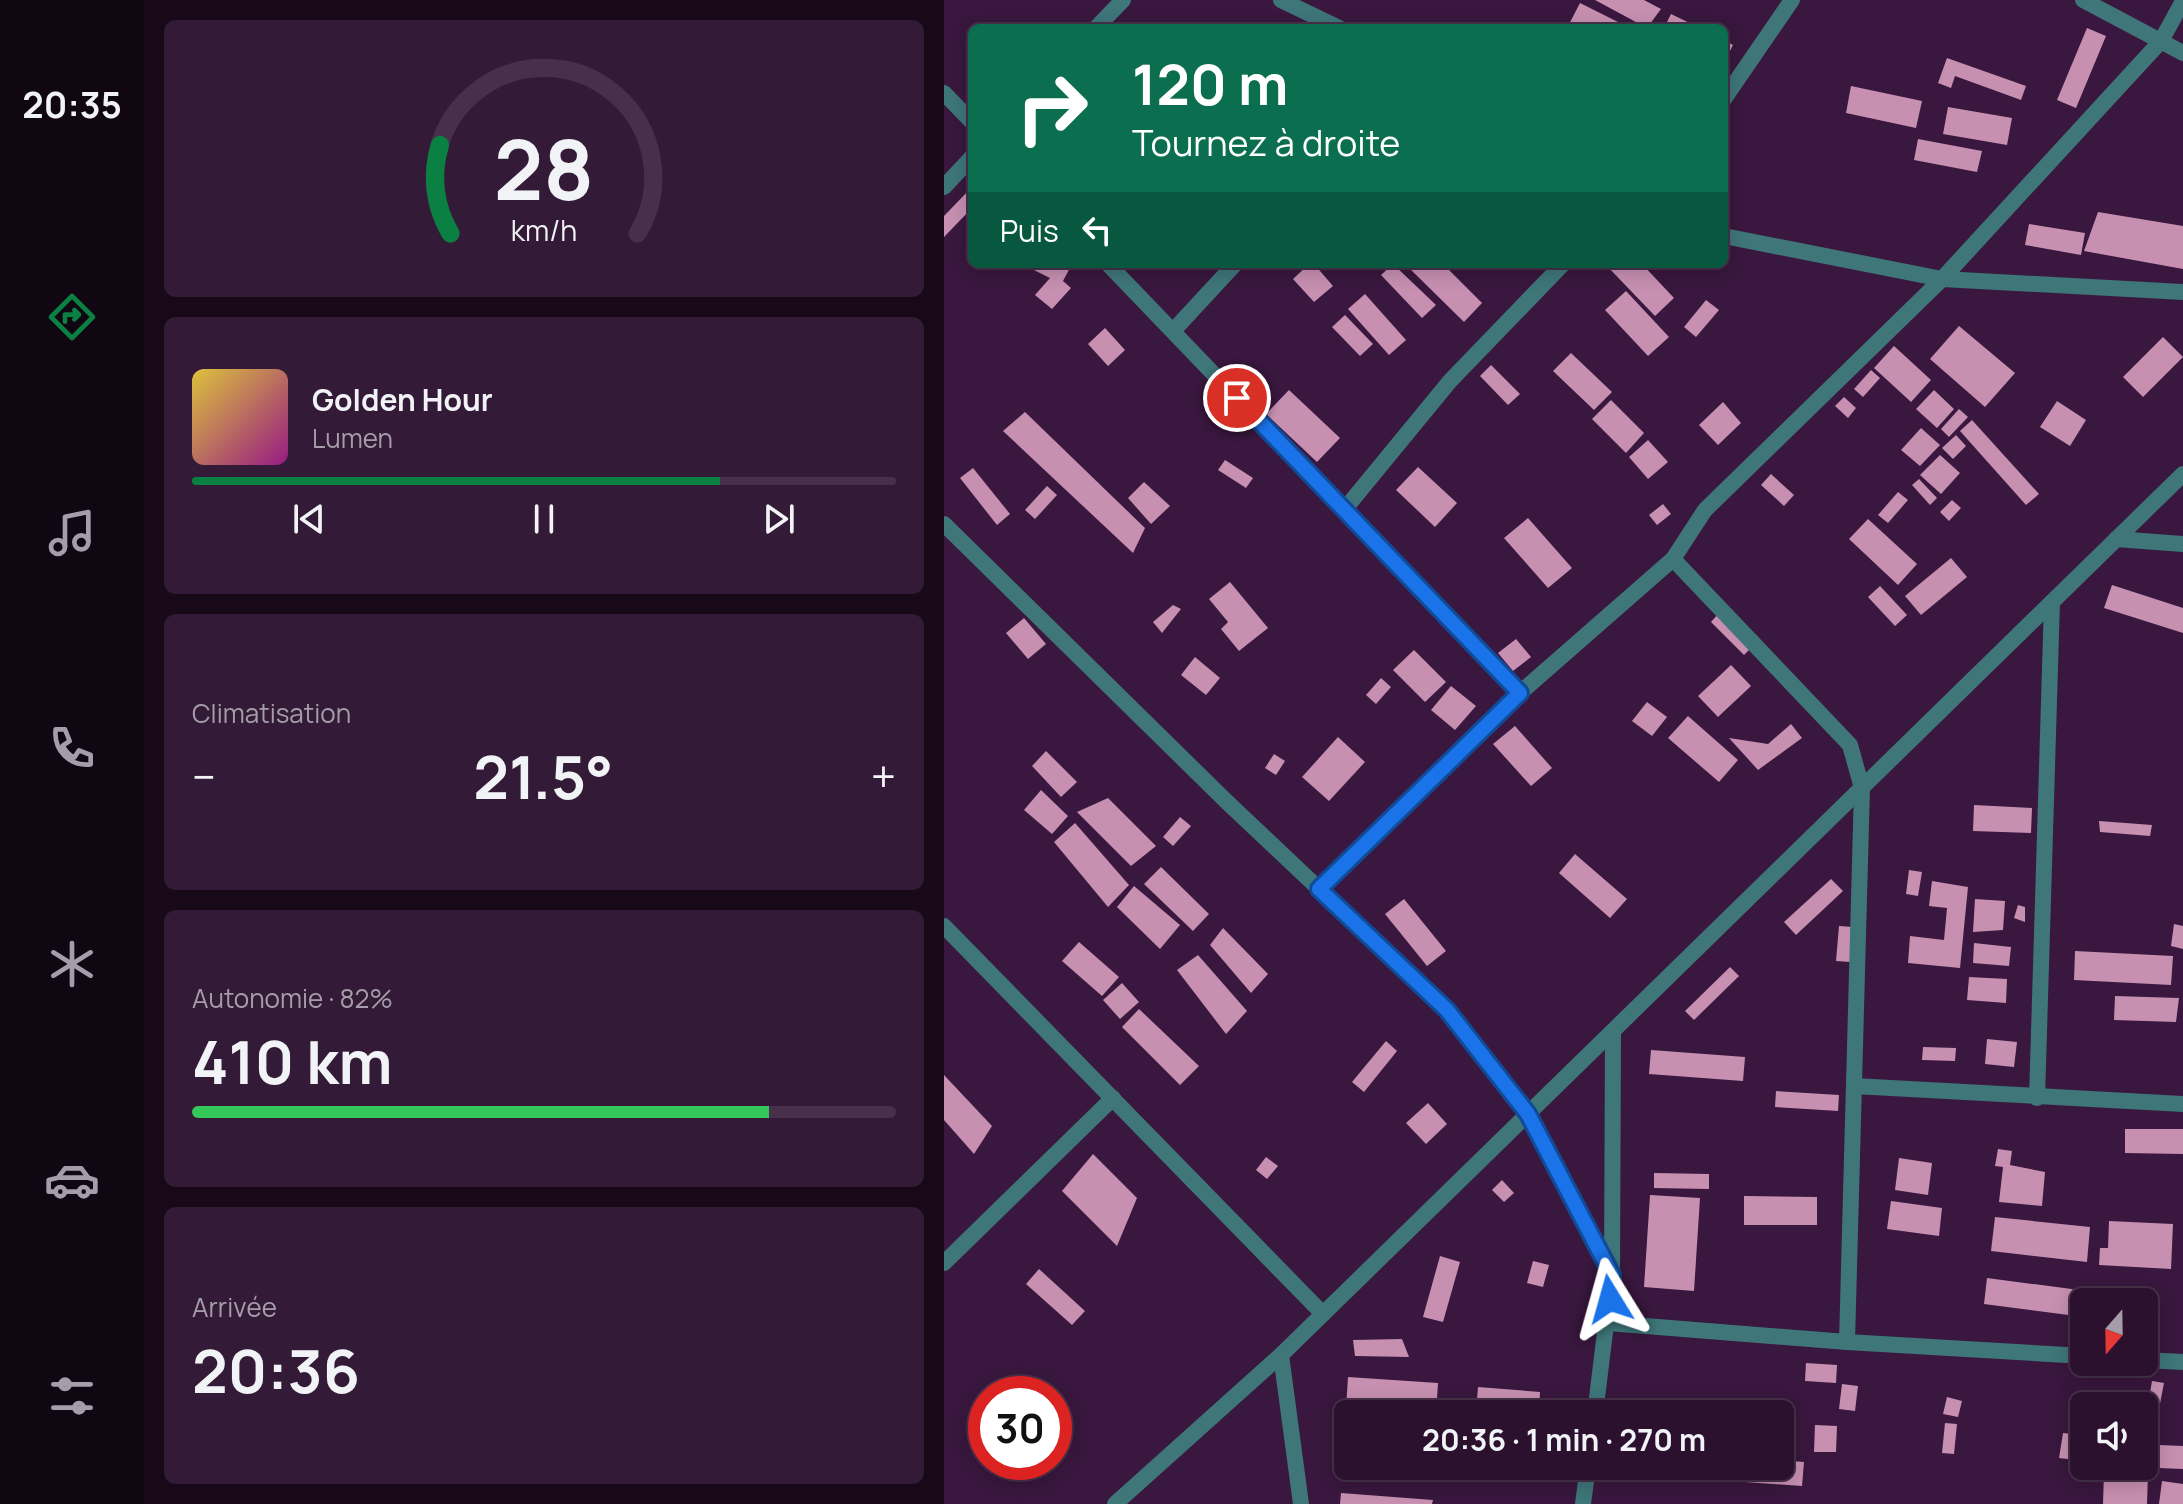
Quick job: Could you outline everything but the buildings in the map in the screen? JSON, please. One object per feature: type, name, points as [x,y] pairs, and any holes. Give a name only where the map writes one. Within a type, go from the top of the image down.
[{"type":"street","points":[[1100,24],[1123,0]]},
{"type":"street","points":[[1281,0],[1331,24]]},
{"type":"street","points":[[1728,93],[1792,0]]},
{"type":"street","points":[[2083,0],[2183,53]]},
{"type":"street","points":[[1319,889],[1520,693],[1673,559],[1705,510],[1942,279],[2161,41],[2183,1]]},
{"type":"street","points":[[944,93],[968,118]]},
{"type":"street","points":[[944,187],[968,161]]},
{"type":"street","points":[[1728,237],[1942,279],[2183,292]]},
{"type":"street","points":[[1112,268],[1520,693]]},
{"type":"street","points":[[1173,331],[1231,268]]},
{"type":"street","points":[[1344,510],[1450,381],[1559,268]]},
{"type":"street","points":[[1115,1504],[1281,1355],[2183,474]]},
{"type":"street","points":[[948,537],[1447,1010],[1528,1114],[1612,1275]]},
{"type":"street","points":[[2116,539],[2183,544]]},
{"type":"street","points":[[1673,559],[1850,745],[1862,788],[1847,1342]]},
{"type":"street","points":[[2037,1098],[2052,602]]},
{"type":"street","points":[[944,926],[1323,1314]]},
{"type":"street","points":[[1597,1400],[1612,1275],[1613,1032]]},
{"type":"street","points":[[1854,1086],[2183,1104]]},
{"type":"street","points":[[944,1263],[1113,1098]]},
{"type":"street","points":[[1608,1323],[2070,1355]]},
{"type":"street","points":[[1281,1355],[1301,1504]]},
{"type":"street","points":[[2158,1361],[2183,1362]]},
{"type":"street","points":[[1583,1504],[1586,1480]]},
{"type":"route","points":[[1237,398],[1520,693],[1319,889],[1447,1010],[1528,1114],[1612,1275],[1610,1299]]}]
